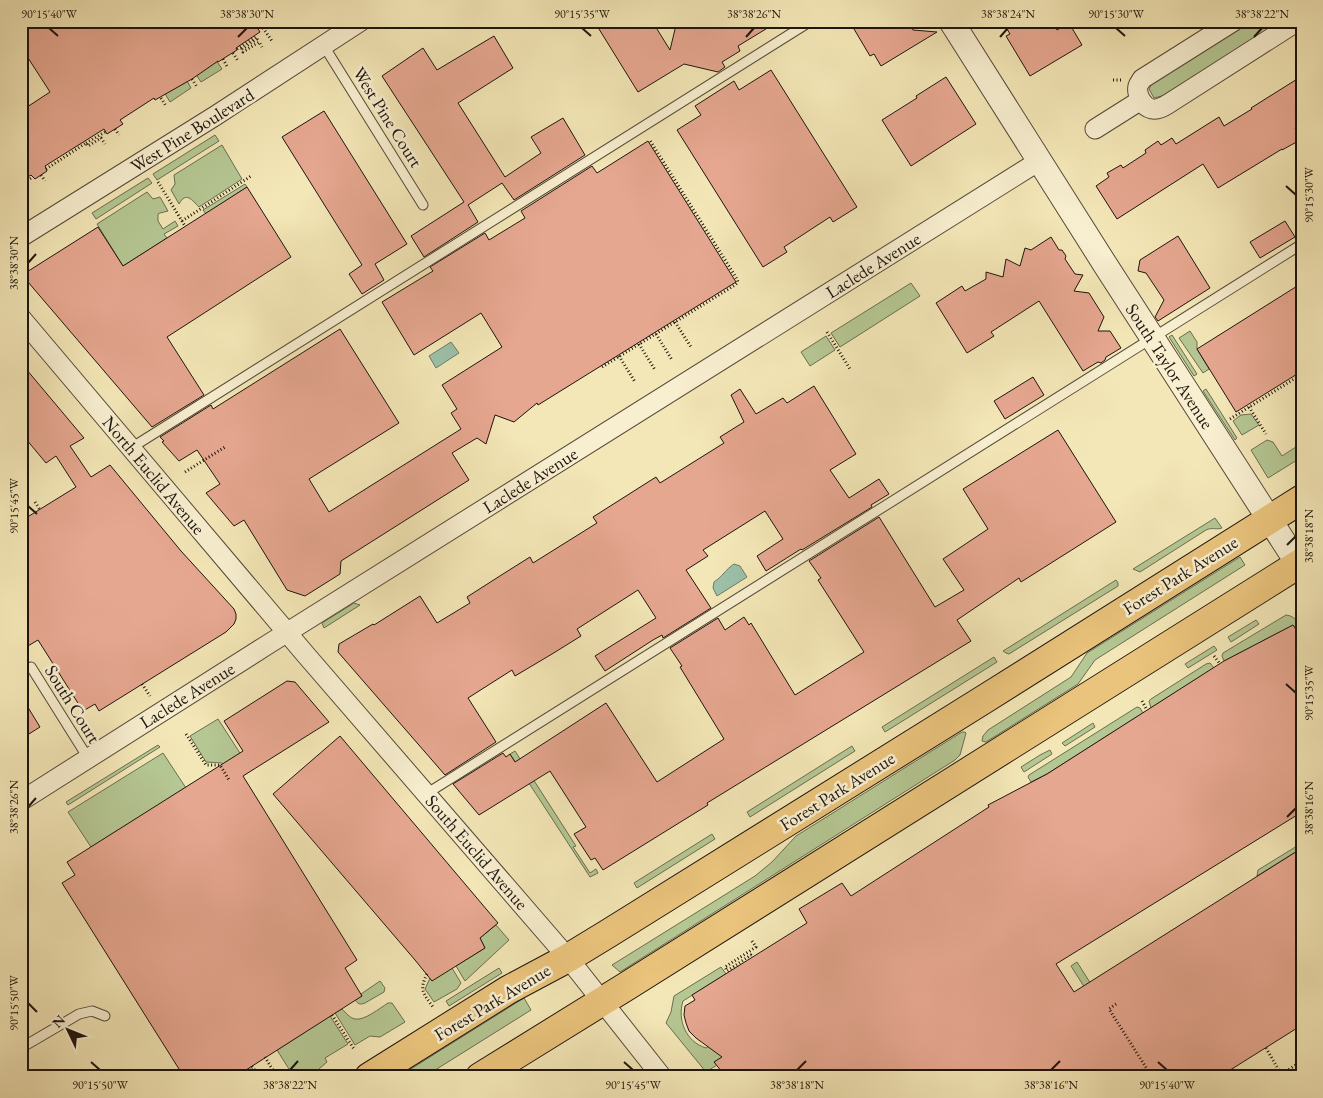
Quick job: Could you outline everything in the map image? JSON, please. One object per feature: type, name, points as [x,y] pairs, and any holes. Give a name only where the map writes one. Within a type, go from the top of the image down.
[{"type":"main road","name":"Forest Park Avenue","points":[[369,1077],[508,990],[568,958],[1302,499]]},
{"type":"main road","points":[[480,1077],[1300,565]]},
{"type":"street","name":"West Pine Boulevard","points":[[21,236],[361,21]]},
{"type":"street","name":"South Taylor Avenue","points":[[951,21],[1152,339],[1300,565]]},
{"type":"street","points":[[1234,21],[1142,79],[1138,86],[1138,94],[1144,105],[1151,109],[1159,109],[1298,21]]},
{"type":"street","points":[[1095,129],[1141,100]]},
{"type":"street","name":"Laclede Avenue","points":[[21,801],[1039,161]]},
{"type":"street","name":"North Euclid Avenue","points":[[21,318],[287,632]]},
{"type":"street","name":"South Euclid Avenue","points":[[287,632],[568,958],[662,1077]]},
{"type":"lane","points":[[131,448],[811,21]]},
{"type":"lane","name":"West Pine Court","points":[[324,46],[423,205]]},
{"type":"lane","points":[[426,794],[1302,244]]},
{"type":"lane","name":"South Court","points":[[30,668],[88,758]]},
{"type":"lane","points":[[21,1048],[79,1014],[92,1011],[105,1016]]},
{"type":"path","points":[[263,28],[272,41]]},
{"type":"path","points":[[237,49],[256,37],[258,40],[242,49],[244,52],[259,42],[262,47]]},
{"type":"path","points":[[233,53],[238,62]]},
{"type":"path","points":[[223,59],[228,68]]},
{"type":"path","points":[[192,79],[197,87]]},
{"type":"path","points":[[161,98],[166,106]]},
{"type":"path","points":[[602,367],[738,282],[738,279],[642,128]]},
{"type":"path","points":[[115,129],[119,135]]},
{"type":"path","points":[[48,166],[105,132]]},
{"type":"path","points":[[86,143],[88,146],[101,138],[105,144]]},
{"type":"path","points":[[41,175],[45,181]]},
{"type":"path","points":[[21,184],[33,176]]},
{"type":"path","points":[[182,220],[251,176]]},
{"type":"path","points":[[158,182],[186,226]]},
{"type":"path","points":[[675,322],[691,347]]},
{"type":"path","points":[[827,332],[850,369]]},
{"type":"path","points":[[656,334],[672,360]]},
{"type":"path","points":[[639,344],[655,370]]},
{"type":"path","points":[[619,356],[635,382]]},
{"type":"path","points":[[1229,420],[1302,374]]},
{"type":"path","points":[[1249,407],[1266,434]]},
{"type":"path","points":[[185,472],[225,447]]},
{"type":"path","points":[[35,502],[40,510]]},
{"type":"path","points":[[1214,656],[1220,664]]},
{"type":"path","points":[[142,684],[150,696]]},
{"type":"path","points":[[1142,701],[1147,710]]},
{"type":"path","points":[[186,734],[206,765],[220,765],[229,780]]},
{"type":"path","points":[[752,941],[756,947],[725,967],[727,971],[751,955],[753,957]]},
{"type":"path","points":[[427,974],[423,982],[422,992],[433,1007]]},
{"type":"path","points":[[1116,1004],[1109,1008],[1152,1077]]},
{"type":"path","points":[[332,1015],[354,1049]]},
{"type":"path","points":[[1266,1048],[1281,1074]]},
{"type":"path","points":[[265,1057],[277,1077]]},
{"type":"path","points":[[1277,1077],[1302,1061]]},
{"type":"path","points":[[252,1066],[258,1077]]},
{"type":"shaded area","points":[[1249,21],[1283,21],[1162,96],[1154,98],[1149,89],[1153,81]]},
{"type":"shaded area","points":[[216,60],[222,69],[201,82],[195,73]]},
{"type":"shaded area","points":[[186,79],[191,88],[170,102],[164,92]]},
{"type":"shaded area","points":[[215,135],[219,141],[157,180],[153,174]]},
{"type":"shaded area","points":[[222,145],[242,179],[199,207],[187,197],[179,204],[171,190],[175,184],[174,175]]},
{"type":"shaded area","points":[[148,178],[152,183],[96,219],[92,213]]},
{"type":"shaded area","points":[[245,184],[247,187],[206,214],[203,210]]},
{"type":"shaded area","points":[[147,192],[153,199],[160,197],[168,211],[158,214],[158,221],[163,229],[175,221],[178,226],[164,234],[167,238],[123,266],[97,224]]},
{"type":"shaded area","points":[[911,283],[920,296],[840,347],[831,333]]},
{"type":"shaded area","points":[[1190,331],[1197,342],[1197,349],[1209,369],[1203,373],[1179,338]]},
{"type":"shaded area","points":[[1172,335],[1197,374],[1194,376],[1169,337]]},
{"type":"shaded area","points":[[826,336],[835,350],[810,366],[801,352]]},
{"type":"shaded area","points":[[451,342],[459,353],[436,368],[429,356]]},
{"type":"shaded area","points":[[1206,389],[1237,438],[1235,440],[1203,391]]},
{"type":"shaded area","points":[[1251,414],[1259,425],[1242,435],[1233,421],[1241,415]]},
{"type":"shaded area","points":[[1267,440],[1273,442],[1282,456],[1302,443],[1302,457],[1268,478],[1251,450]]},
{"type":"shaded area","points":[[1215,518],[1222,528],[1206,530],[1140,572],[1133,569]]},
{"type":"shaded area","points":[[1240,557],[1245,565],[1095,660],[1078,684],[986,742],[982,741],[983,736],[988,730],[1071,677],[1087,653]]},
{"type":"shaded area","points":[[734,564],[740,566],[747,577],[717,596],[713,588],[714,582]]},
{"type":"shaded area","points":[[1116,580],[1118,586],[1009,654],[1003,651]]},
{"type":"shaded area","points":[[354,603],[360,605],[324,628],[322,623]]},
{"type":"shaded area","points":[[1286,615],[1296,620],[1300,627],[1302,638],[1293,625],[1224,661],[1223,653]]},
{"type":"shaded area","points":[[1256,620],[1259,624],[1231,642],[1228,637]]},
{"type":"shaded area","points":[[1214,646],[1217,650],[1188,668],[1185,664]]},
{"type":"shaded area","points":[[994,657],[997,662],[885,732],[882,727]]},
{"type":"shaded area","points":[[1210,663],[1214,668],[1151,708],[1149,701],[1151,699]]},
{"type":"shaded area","points":[[1137,707],[1143,713],[1047,774],[1031,782],[1028,777],[1029,775]]},
{"type":"shaded area","points":[[218,719],[249,767],[231,778],[222,763],[206,762],[190,736]]},
{"type":"shaded area","points":[[1093,723],[1095,727],[1065,746],[1062,743]]},
{"type":"shaded area","points":[[962,732],[966,733],[960,755],[955,760],[620,972],[612,965],[755,876],[772,862],[796,836]]},
{"type":"shaded area","points":[[158,745],[160,747],[68,805],[66,802]]},
{"type":"shaded area","points":[[852,746],[855,751],[750,817],[747,812]]},
{"type":"shaded area","points":[[1050,750],[1052,754],[1024,772],[1021,767]]},
{"type":"shaded area","points":[[515,751],[576,846],[573,847],[590,873],[596,869],[598,873],[590,877],[510,754]]},
{"type":"shaded area","points":[[163,753],[186,788],[91,847],[68,812]]},
{"type":"shaded area","points":[[712,834],[715,839],[637,888],[634,883]]},
{"type":"shaded area","points":[[1302,843],[1302,848],[1257,876],[1258,870]]},
{"type":"shaded area","points":[[496,925],[509,940],[465,981],[456,966],[485,948],[480,938]]},
{"type":"shaded area","points":[[1077,962],[1150,1077],[1138,1072],[1071,966]]},
{"type":"shaded area","points":[[721,967],[726,974],[683,1001],[681,1008],[682,1023],[688,1036],[693,1041],[706,1048],[719,1040],[728,1054],[714,1062],[717,1065],[706,1072],[666,1023],[671,1012],[674,996]]},
{"type":"shaded area","points":[[452,968],[461,983],[457,989],[434,1002],[425,989],[430,978]]},
{"type":"shaded area","points":[[499,968],[502,973],[449,1006],[446,1001]]},
{"type":"shaded area","points":[[380,981],[385,988],[384,992],[363,1004],[359,1004],[355,1000],[362,996],[361,994]]},
{"type":"shaded area","points":[[524,998],[531,1010],[424,1077],[398,1077]]},
{"type":"shaded area","points":[[388,1003],[392,1003],[405,1022],[380,1037],[370,1036],[355,1045],[335,1013],[342,1009],[351,1018],[359,1019],[372,1014]]},
{"type":"shaded area","points":[[330,1016],[348,1044],[325,1058],[327,1062],[314,1077],[294,1077],[277,1050]]},
{"type":"shaded area","points":[[251,1066],[257,1077],[235,1077]]},
{"type":"building","points":[[21,21],[253,21],[260,32],[236,48],[237,50],[192,79],[155,100],[154,98],[120,120],[123,124],[107,134],[104,129],[45,166],[47,171],[35,179],[31,175],[21,181],[21,111],[50,92],[21,47]]},
{"type":"building","points":[[594,21],[652,21],[670,50],[677,21],[779,21],[738,46],[740,51],[722,62],[725,67],[718,72],[684,64],[638,92]]},
{"type":"building","points":[[853,21],[908,21],[913,30],[937,32],[881,66],[874,54],[870,56],[854,29],[856,28]]},
{"type":"building","points":[[1002,21],[1052,21],[1057,30],[1069,23],[1082,45],[1030,76],[1006,36],[1010,34]]},
{"type":"building","points":[[494,36],[513,68],[458,103],[505,177],[541,153],[531,137],[563,118],[585,155],[514,200],[502,183],[468,205],[478,222],[424,257],[411,236],[464,202],[382,76],[423,48],[437,70]]},
{"type":"building","points":[[771,70],[857,207],[833,222],[830,217],[784,247],[787,252],[763,267],[677,130],[701,115],[695,106],[734,81],[739,90]]},
{"type":"building","points":[[1302,76],[1302,124],[1295,128],[1302,139],[1218,188],[1203,164],[1117,219],[1096,186],[1109,177],[1107,173],[1121,165],[1123,168],[1146,153],[1145,150],[1158,141],[1161,145],[1172,138],[1176,144],[1219,117],[1224,126]]},
{"type":"building","points":[[946,77],[976,124],[911,166],[882,120]]},
{"type":"building","points":[[324,111],[407,244],[375,264],[384,280],[362,294],[349,274],[362,265],[282,137]]},
{"type":"building","points":[[648,141],[736,282],[538,405],[537,403],[514,422],[495,415],[486,444],[477,438],[452,453],[469,480],[341,561],[340,574],[305,596],[287,590],[244,520],[234,526],[206,493],[220,484],[197,450],[179,461],[162,442],[164,441],[160,437],[211,405],[213,409],[340,329],[399,423],[309,479],[329,512],[461,429],[451,413],[457,409],[442,385],[502,347],[481,313],[414,355],[382,302],[433,271],[430,267],[485,233],[489,240],[525,218],[521,211],[592,166],[597,173]]},
{"type":"building","points":[[247,187],[291,257],[167,337],[204,395],[152,427],[22,275],[98,227],[123,266]]},
{"type":"building","points":[[1285,221],[1295,237],[1260,258],[1250,242]]},
{"type":"building","points":[[1178,236],[1210,288],[1158,321],[1155,317],[1164,300],[1146,273],[1138,271],[1140,260]]},
{"type":"building","points":[[1051,237],[1059,250],[1062,250],[1066,256],[1065,259],[1075,274],[1083,275],[1074,291],[1089,293],[1104,317],[1098,331],[1110,331],[1121,348],[1106,357],[1101,363],[1098,362],[1083,371],[1039,301],[991,332],[994,336],[967,353],[936,303],[962,286],[965,291],[986,279],[986,272],[1003,277],[1006,259],[1020,266],[1025,248],[1031,250]]},
{"type":"building","points":[[1302,283],[1302,371],[1236,412],[1197,349]]},
{"type":"building","points":[[21,363],[84,438],[70,446],[91,477],[110,465],[181,551],[234,609],[236,614],[234,624],[226,632],[99,711],[95,704],[83,711],[38,640],[21,650],[21,521],[76,487],[56,456],[46,463],[21,433]]},
{"type":"building","points":[[1033,377],[1044,395],[1005,419],[994,401]]},
{"type":"building","points":[[814,386],[856,454],[830,470],[849,498],[879,479],[889,494],[871,505],[872,507],[766,571],[757,556],[783,539],[765,511],[703,550],[708,556],[686,570],[711,608],[663,638],[662,635],[653,640],[605,671],[595,656],[656,618],[638,590],[577,629],[581,636],[515,676],[512,670],[468,698],[496,742],[445,775],[338,652],[339,644],[420,596],[437,623],[470,603],[467,597],[530,557],[533,563],[597,523],[593,517],[656,477],[660,483],[724,443],[720,437],[744,422],[731,395],[740,389],[756,414],[783,398],[787,403]]},
{"type":"building","points":[[1058,430],[1116,522],[1021,582],[1019,578],[957,620],[971,641],[707,803],[708,805],[603,870],[595,858],[591,860],[574,834],[586,827],[550,771],[479,815],[453,784],[503,753],[506,757],[510,754],[515,762],[606,703],[657,782],[724,739],[670,648],[718,618],[725,630],[744,617],[749,625],[751,623],[795,695],[864,652],[818,580],[821,578],[809,561],[879,517],[935,607],[964,590],[943,559],[988,529],[963,489]]},
{"type":"building","points":[[1293,625],[1302,638],[1302,812],[1056,964],[1074,992],[1302,848],[1302,1025],[1219,1077],[726,1077],[714,1062],[722,1057],[689,1031],[684,1015],[685,1006],[695,1000],[692,995],[807,923],[799,909],[842,883],[851,896],[989,807],[988,805],[1047,774],[1224,661]]},
{"type":"building","points":[[287,681],[295,682],[329,722],[243,776],[357,960],[345,968],[362,996],[235,1077],[184,1077],[62,883],[75,875],[67,862],[243,751],[224,721]]},
{"type":"building","points":[[21,696],[40,727],[21,739]]},
{"type":"building","points":[[340,736],[498,923],[480,938],[485,948],[432,981],[273,794]]}]
